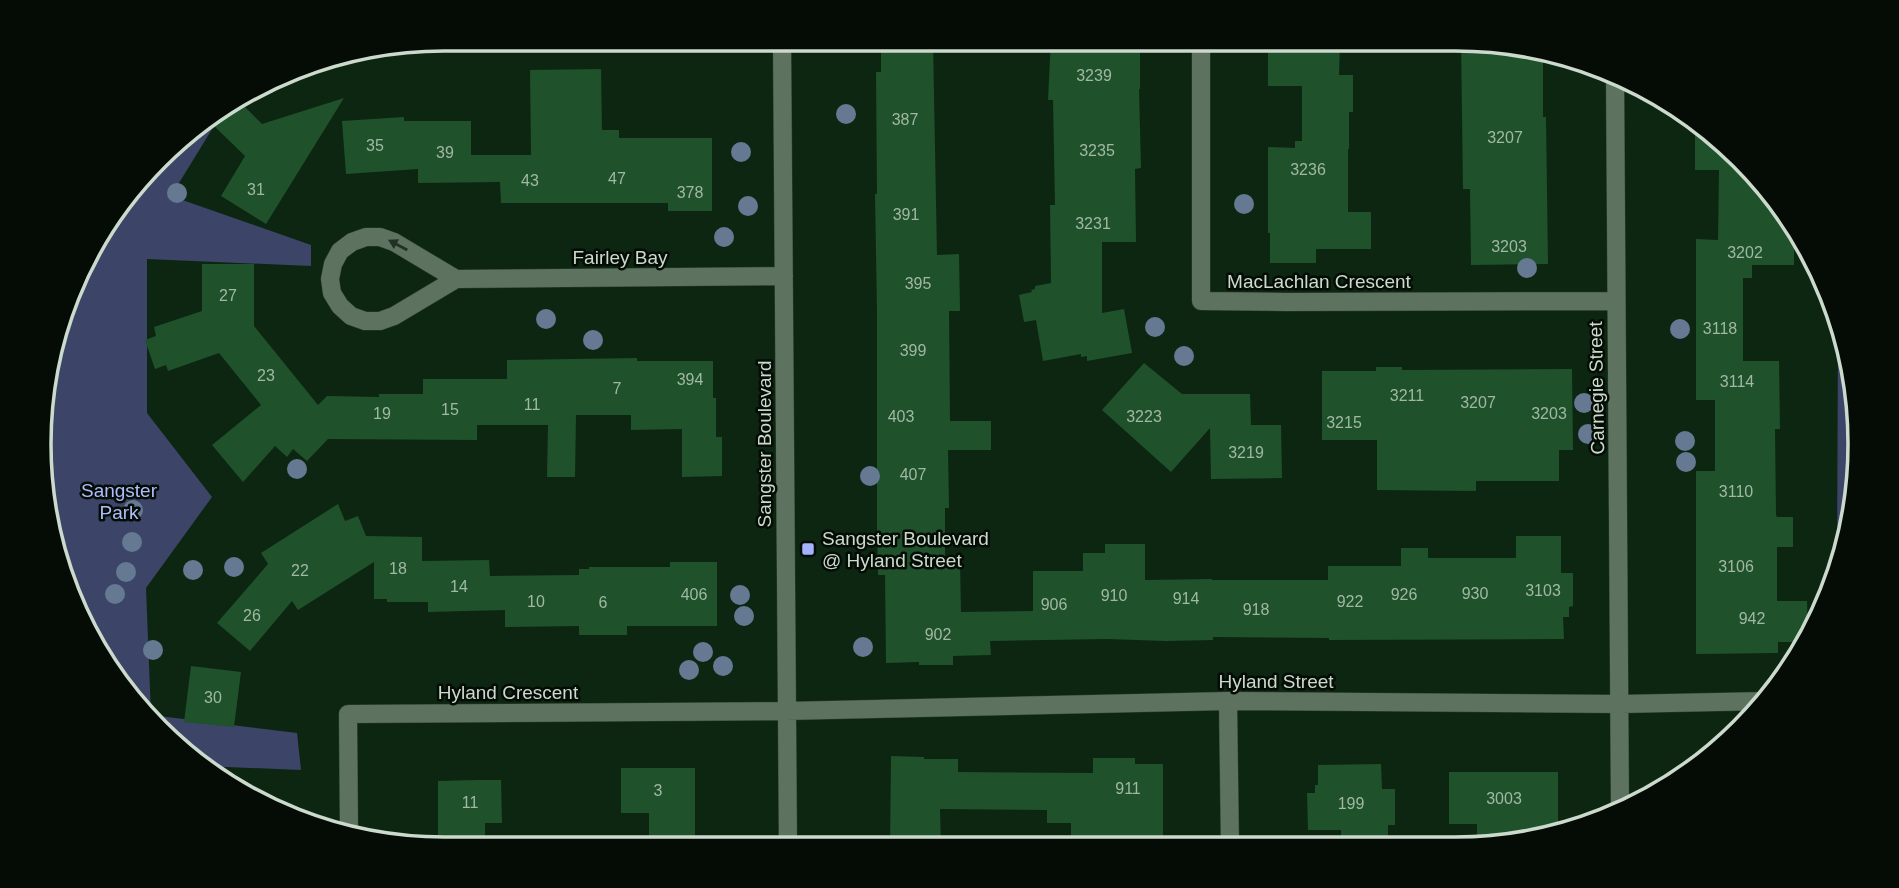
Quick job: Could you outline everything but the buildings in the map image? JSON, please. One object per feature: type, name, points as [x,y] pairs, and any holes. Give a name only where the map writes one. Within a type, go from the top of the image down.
[{"type":"street","name":"Sangster Boulevard","points":[[782,51],[788,837]]},
{"type":"street","name":"MacLachlan Crescent","points":[[1201,51],[1201,301],[1616,301]]},
{"type":"street","name":"Carnegie Street","points":[[1615,85],[1619,801]]},
{"type":"street","points":[[366,237],[380,237],[394,242],[456,279],[394,316],[380,321],[365,321],[351,316],[340,306],[332,293],[330,279],[333,264],[340,251],[352,242],[366,237]]},
{"type":"street","name":"Fairley Bay","points":[[456,279],[785,276]]},
{"type":"street","points":[[1228,701],[1230,837]]},
{"type":"street","name":"Hyland Street","points":[[786,710],[1228,701],[1620,704],[1752,701]]},
{"type":"street","name":"Hyland Crescent","points":[[349,826],[348,714],[786,710]]},
{"type":"green space","name":"Sangster Park","points":[[214,125],[171,196],[311,245],[311,266],[147,259],[147,413],[212,497],[146,588],[151,706],[103,641],[81,594],[64,546],[52,470],[54,393],[64,342],[72,318],[103,247],[148,185],[185,148]]},
{"type":"green space","points":[[1838,354],[1845,393],[1848,444],[1845,495],[1837,537]]},
{"type":"green space","name":"Sangster Park","points":[[160,716],[297,733],[301,770],[220,767],[185,740]]},
{"type":"place","name":"Sangster Boulevard @ Hyland Street","points":[[808,549]]}]
